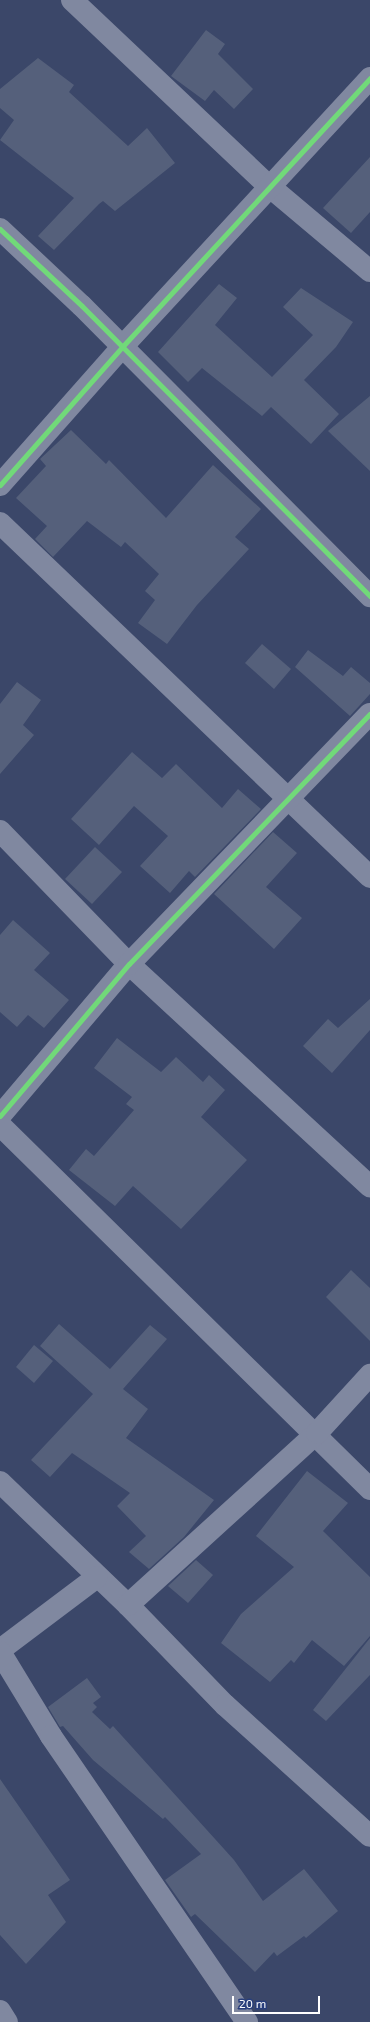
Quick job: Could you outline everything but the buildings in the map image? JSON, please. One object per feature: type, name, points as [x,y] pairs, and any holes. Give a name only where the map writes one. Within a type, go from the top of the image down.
[{"type":"street","points":[[72,0],[269,186],[370,271]]},
{"type":"street","points":[[0,485],[122,347],[370,78]]},
{"type":"street","points":[[0,230],[122,347],[370,596]]},
{"type":"street","points":[[0,523],[370,877]]},
{"type":"street","points":[[0,1116],[130,964],[370,714]]},
{"type":"street","points":[[0,831],[130,964],[370,1186]]},
{"type":"street","points":[[0,1125],[317,1433],[370,1489]]},
{"type":"street","points":[[128,1604],[317,1433],[370,1375]]},
{"type":"street","points":[[0,1482],[97,1577],[128,1604],[226,1705],[370,1836]]},
{"type":"street","points":[[97,1577],[0,1651],[51,1736],[247,2022]]},
{"type":"street","points":[[0,2011],[7,2022]]},
{"type":"cycle path","points":[[0,485],[122,347],[370,78]]},
{"type":"cycle path","points":[[0,229],[82,306],[370,596]]},
{"type":"cycle path","points":[[0,1116],[129,964],[370,714]]}]
